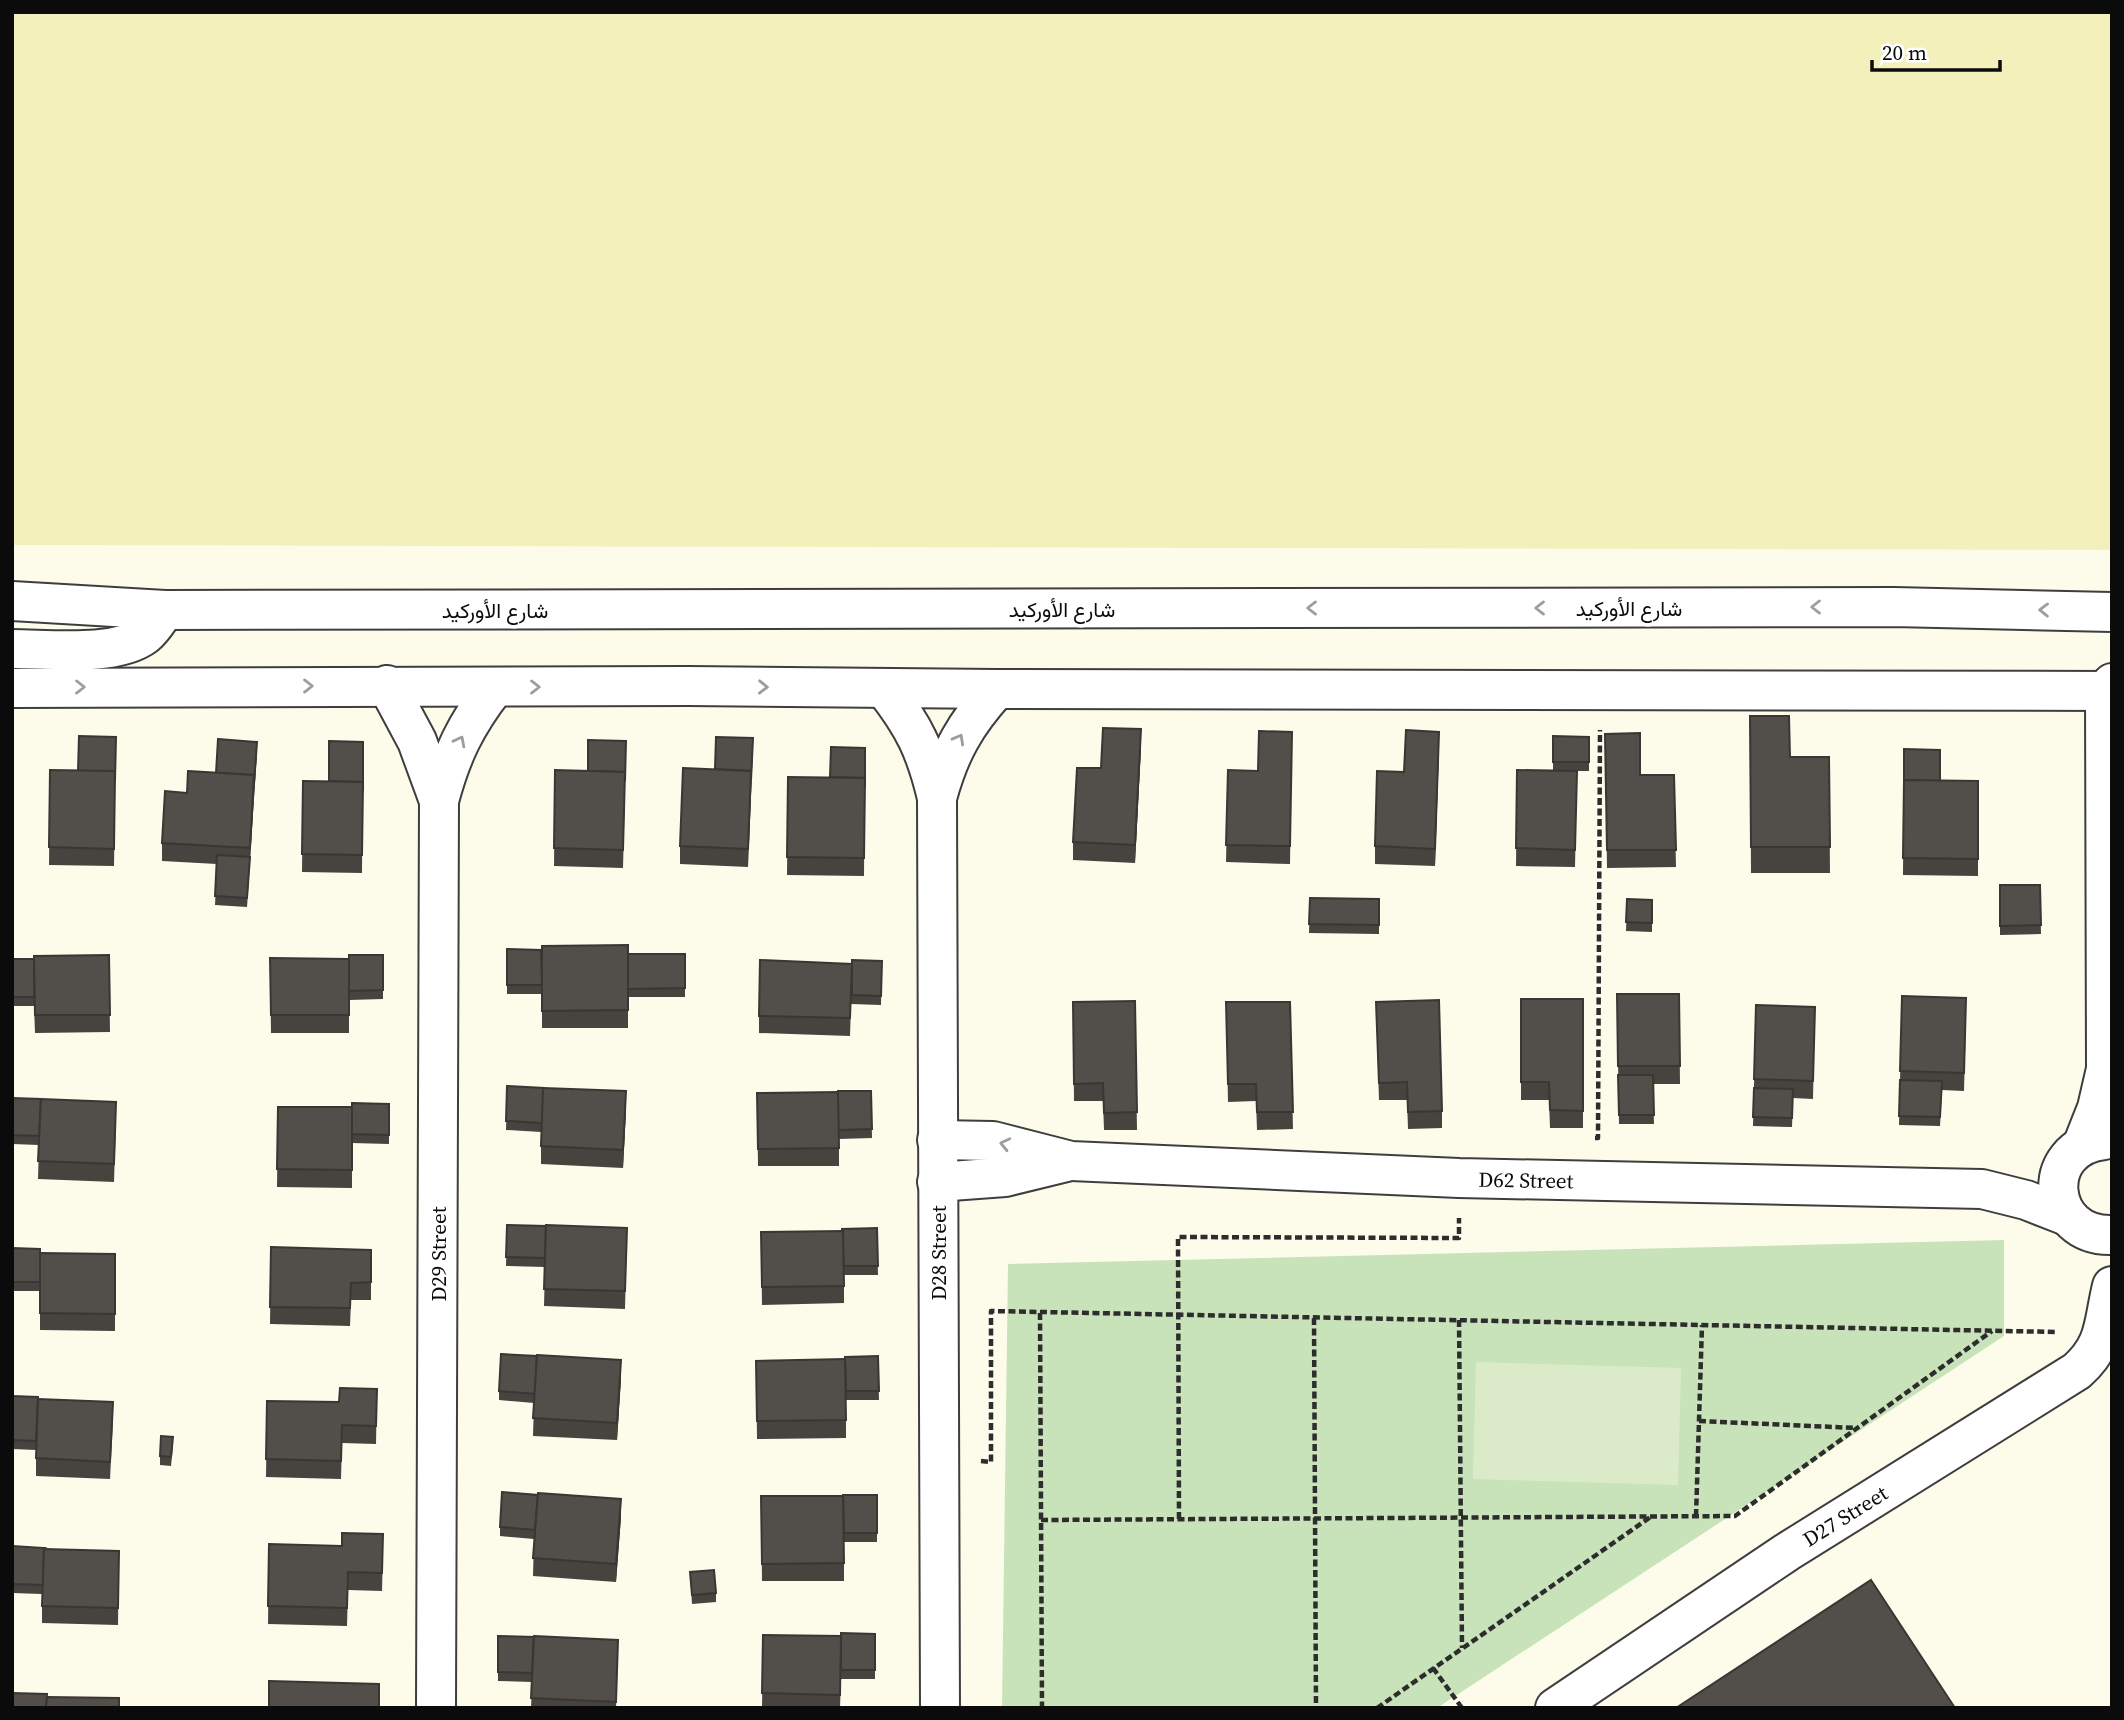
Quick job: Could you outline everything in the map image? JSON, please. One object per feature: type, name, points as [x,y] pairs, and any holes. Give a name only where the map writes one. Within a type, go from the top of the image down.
[{"type":"street","name":"شارع الأوركيد","points":[[12,601],[165,610],[1894,607],[2112,612]]},
{"type":"street","points":[[12,649],[112,649],[136,641],[148,633],[165,610]]},
{"type":"street","points":[[12,688],[387,685],[997,689],[2109,688],[2109,1081],[2096,1108],[2087,1149],[2060,1173],[2057,1188],[2060,1203],[2085,1226],[2107,1309]]},
{"type":"street","name":"D29 Street","points":[[387,685],[417,741],[439,801]]},
{"type":"street","name":"D29 Street","points":[[436,1708],[439,801],[447,768],[460,739],[495,687]]},
{"type":"street","name":"D28 Street","points":[[884,688],[919,738],[937,798],[940,1708]]},
{"type":"street","name":"D28 Street","points":[[937,798],[945,768],[958,739],[975,712],[997,689]]},
{"type":"street","name":"D62 Street","points":[[937,1140],[993,1141],[1071,1161],[1459,1178],[1982,1189],[2026,1200],[2085,1226]]},
{"type":"street","name":"D62 Street","points":[[1982,1189],[2026,1177],[2087,1149]]},
{"type":"street","name":"D62 Street","points":[[937,1182],[1005,1177],[1071,1161]]},
{"type":"street","name":"D27 Street","points":[[1555,1708],[1787,1552],[2077,1371],[2088,1360],[2107,1309]]},
{"type":"path","points":[[1585,1138],[1598,1138],[1600,730],[1614,730]]},
{"type":"path","points":[[1179,1519],[1178,1237],[1459,1238],[1459,1178]]},
{"type":"path","points":[[939,1459],[991,1462],[991,1311],[1993,1331],[2107,1309]]},
{"type":"path","points":[[1041,1313],[1042,1708]]},
{"type":"path","points":[[1314,1318],[1316,1708]]},
{"type":"path","points":[[1459,1320],[1462,1648]]},
{"type":"path","points":[[1696,1516],[1702,1325]]},
{"type":"path","points":[[1041,1520],[1735,1516],[1993,1331]]},
{"type":"path","points":[[1699,1421],[1857,1428]]},
{"type":"path","points":[[1377,1708],[1652,1516]]},
{"type":"path","points":[[1433,1668],[1462,1708]]},
{"type":"green space","points":[[2004,1240],[2004,1336],[1437,1708],[1002,1708],[1008,1264]]},
{"type":"green space","points":[[1476,1362],[1681,1368],[1678,1485],[1473,1479]]},
{"type":"sand","points":[[12,12],[2112,12],[2112,550],[12,545]]},
{"type":"building","points":[[1750,716],[1789,716],[1790,757],[1829,757],[1830,847],[1751,847]]},
{"type":"building","points":[[1103,728],[1141,729],[1135,845],[1073,842],[1077,768],[1101,768]]},
{"type":"building","points":[[1406,730],[1439,732],[1435,849],[1375,846],[1377,771],[1404,772]]},
{"type":"building","points":[[1259,731],[1292,732],[1290,846],[1226,845],[1228,770],[1258,771]]},
{"type":"building","points":[[1640,733],[1640,775],[1674,775],[1676,850],[1607,850],[1605,734]]},
{"type":"building","points":[[79,736],[116,737],[115,780],[115,771],[78,771]]},
{"type":"building","points":[[1553,736],[1589,737],[1589,762],[1553,762]]},
{"type":"building","points":[[716,737],[753,738],[751,780],[751,771],[715,769]]},
{"type":"building","points":[[218,739],[257,742],[254,784],[254,775],[216,773]]},
{"type":"building","points":[[588,740],[626,741],[625,781],[625,772],[588,771]]},
{"type":"building","points":[[329,741],[363,742],[363,782],[329,781]]},
{"type":"building","points":[[831,747],[865,748],[865,778],[830,777]]},
{"type":"building","points":[[1904,749],[1940,750],[1940,781],[1904,780]]},
{"type":"building","points":[[683,768],[751,771],[748,849],[680,846]]},
{"type":"building","points":[[50,770],[115,771],[114,849],[49,847]]},
{"type":"building","points":[[555,770],[625,772],[623,850],[554,848]]},
{"type":"building","points":[[1517,770],[1577,771],[1575,850],[1516,848]]},
{"type":"building","points":[[188,771],[254,775],[250,848],[162,843],[165,791],[187,793]]},
{"type":"building","points":[[788,777],[865,778],[864,858],[787,857]]},
{"type":"building","points":[[1904,780],[1978,781],[1978,859],[1903,858]]},
{"type":"building","points":[[303,781],[363,782],[362,855],[302,854]]},
{"type":"building","points":[[217,855],[250,857],[247,898],[215,896]]},
{"type":"building","points":[[2000,885],[2040,885],[2041,925],[2000,926]]},
{"type":"building","points":[[1310,898],[1379,899],[1379,925],[1309,924]]},
{"type":"building","points":[[1627,899],[1652,900],[1652,923],[1626,922]]},
{"type":"building","points":[[628,945],[628,1010],[542,1011],[542,946]]},
{"type":"building","points":[[507,949],[541,950],[542,985],[507,985]]},
{"type":"building","points":[[628,954],[685,954],[685,988],[628,989]]},
{"type":"building","points":[[109,955],[110,1015],[35,1015],[34,956]]},
{"type":"building","points":[[349,955],[383,955],[383,990],[349,991]]},
{"type":"building","points":[[270,958],[349,959],[349,1015],[271,1015]]},
{"type":"building","points":[[12,959],[34,959],[34,997],[12,997]]},
{"type":"building","points":[[760,960],[852,964],[850,1018],[759,1016]]},
{"type":"building","points":[[852,960],[882,961],[881,996],[852,995]]},
{"type":"building","points":[[1617,994],[1679,994],[1680,1066],[1618,1066]]},
{"type":"building","points":[[1902,996],[1966,998],[1964,1073],[1900,1071]]},
{"type":"building","points":[[1521,999],[1583,999],[1583,1111],[1550,1110],[1549,1082],[1521,1082]]},
{"type":"building","points":[[1439,1000],[1442,1111],[1408,1112],[1407,1082],[1379,1083],[1376,1002]]},
{"type":"building","points":[[1135,1001],[1137,1112],[1104,1113],[1103,1083],[1074,1084],[1073,1002]]},
{"type":"building","points":[[1226,1002],[1290,1002],[1293,1112],[1257,1112],[1256,1084],[1228,1084]]},
{"type":"building","points":[[1756,1005],[1815,1007],[1813,1081],[1754,1079]]},
{"type":"building","points":[[1618,1075],[1653,1075],[1654,1115],[1619,1115]]},
{"type":"building","points":[[1900,1080],[1942,1081],[1940,1117],[1899,1116]]},
{"type":"building","points":[[507,1086],[544,1088],[542,1123],[506,1121]]},
{"type":"building","points":[[543,1088],[626,1091],[623,1150],[541,1146]]},
{"type":"building","points":[[1754,1088],[1793,1089],[1792,1118],[1753,1117]]},
{"type":"building","points":[[838,1091],[871,1091],[872,1129],[838,1130]]},
{"type":"building","points":[[838,1092],[839,1148],[758,1149],[757,1093]]},
{"type":"building","points":[[12,1098],[41,1099],[39,1136],[12,1135]]},
{"type":"building","points":[[41,1099],[116,1102],[114,1164],[38,1161]]},
{"type":"building","points":[[352,1103],[389,1104],[389,1135],[352,1134]]},
{"type":"building","points":[[278,1107],[352,1107],[352,1170],[277,1169]]},
{"type":"building","points":[[507,1225],[546,1226],[545,1258],[506,1257]]},
{"type":"building","points":[[546,1225],[627,1228],[625,1291],[544,1289]]},
{"type":"building","points":[[877,1228],[878,1266],[844,1266],[842,1229]]},
{"type":"building","points":[[843,1231],[844,1286],[762,1287],[761,1232]]},
{"type":"building","points":[[271,1247],[371,1250],[371,1282],[351,1283],[350,1308],[270,1307]]},
{"type":"building","points":[[12,1248],[40,1249],[40,1282],[12,1282]]},
{"type":"building","points":[[40,1253],[115,1254],[115,1314],[40,1313]]},
{"type":"building","points":[[501,1354],[537,1356],[535,1394],[499,1391]]},
{"type":"building","points":[[537,1355],[621,1360],[617,1423],[533,1418]]},
{"type":"building","points":[[878,1356],[879,1391],[846,1391],[845,1357]]},
{"type":"building","points":[[845,1359],[846,1420],[757,1421],[756,1361]]},
{"type":"building","points":[[340,1388],[377,1389],[376,1426],[342,1425],[341,1461],[266,1459],[267,1401],[339,1402]]},
{"type":"building","points":[[12,1396],[38,1397],[36,1441],[12,1440]]},
{"type":"building","points":[[38,1399],[113,1402],[110,1462],[36,1458]]},
{"type":"building","points":[[161,1436],[173,1437],[171,1457],[160,1456]]},
{"type":"building","points":[[502,1492],[538,1495],[535,1530],[500,1527]]},
{"type":"building","points":[[538,1493],[621,1499],[616,1564],[533,1558]]},
{"type":"building","points":[[843,1495],[877,1495],[877,1533],[844,1533]]},
{"type":"building","points":[[761,1496],[843,1496],[844,1563],[762,1564]]},
{"type":"building","points":[[342,1533],[383,1534],[382,1573],[348,1572],[347,1608],[268,1606],[269,1544],[342,1546]]},
{"type":"building","points":[[12,1546],[45,1548],[43,1585],[12,1584]]},
{"type":"building","points":[[44,1549],[119,1551],[118,1608],[42,1606]]},
{"type":"building","points":[[714,1570],[716,1593],[692,1595],[690,1572]]},
{"type":"building","points":[[1871,1580],[1955,1708],[1676,1708]]},
{"type":"building","points":[[841,1633],[875,1634],[875,1670],[841,1670]]},
{"type":"building","points":[[763,1635],[841,1636],[840,1695],[762,1693]]},
{"type":"building","points":[[498,1636],[534,1637],[532,1673],[498,1672]]},
{"type":"building","points":[[534,1636],[618,1640],[616,1702],[531,1698]]},
{"type":"building","points":[[269,1681],[379,1684],[379,1708],[269,1708]]},
{"type":"building","points":[[12,1693],[47,1694],[46,1708],[12,1708]]},
{"type":"building","points":[[47,1697],[119,1698],[119,1708],[46,1708]]}]
